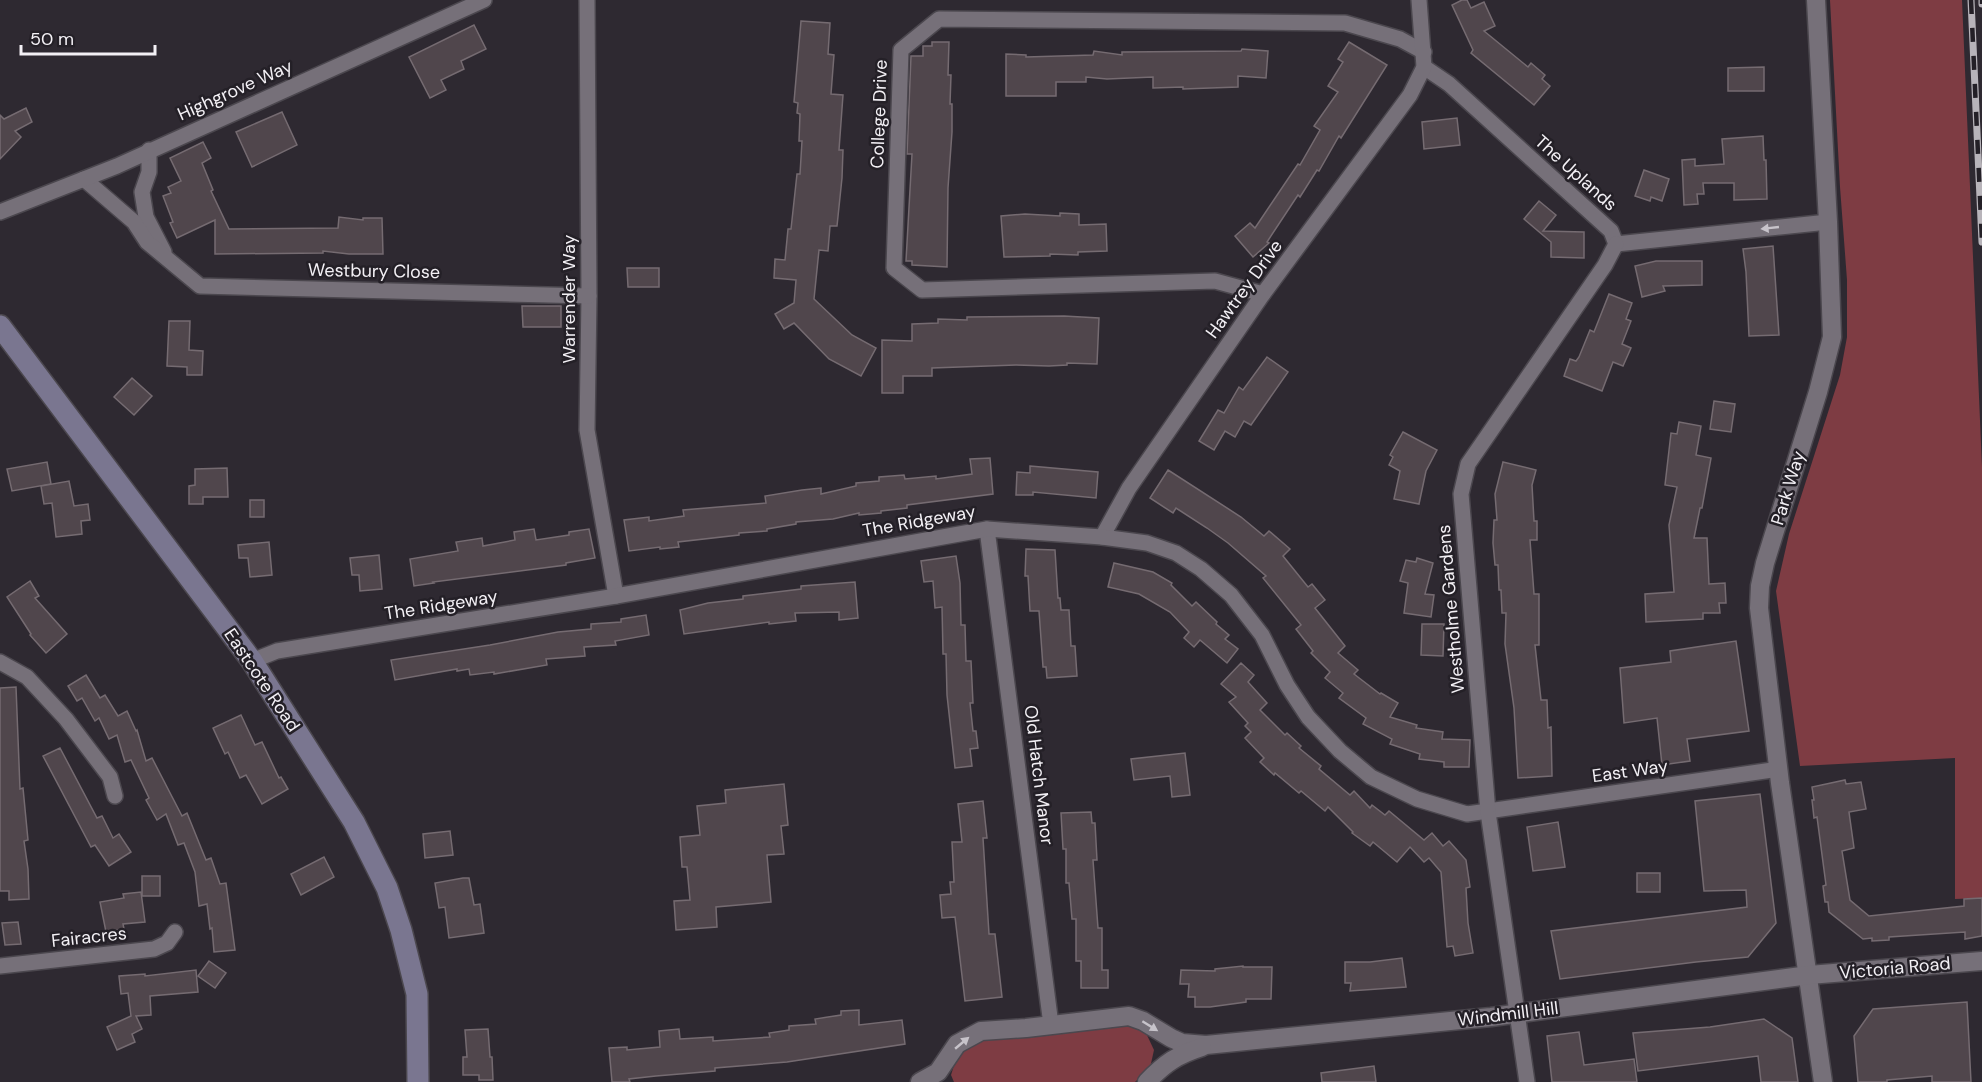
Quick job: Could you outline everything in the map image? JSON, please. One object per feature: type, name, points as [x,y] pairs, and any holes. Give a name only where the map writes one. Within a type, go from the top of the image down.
[{"type":"main road","name":"Eastcote Road","points":[[0,326],[252,661],[354,822],[387,888],[401,930],[417,994],[418,1082]]},
{"type":"street","name":"Highgrove Way","points":[[0,212],[117,166],[483,0]]},
{"type":"street","name":"Warrender Way","points":[[587,0],[589,296],[587,430],[616,596]]},
{"type":"street","points":[[1419,0],[1424,59]]},
{"type":"street","name":"Park Way","points":[[1816,0],[1832,337],[1818,392],[1765,563],[1760,586],[1759,608],[1822,1082]]},
{"type":"street","name":"College Drive","points":[[1263,294],[1215,281],[922,290],[894,268],[901,50],[939,19],[1345,23],[1400,39],[1424,59]]},
{"type":"street","name":"The Uplands","points":[[1424,59],[1611,231],[1616,244]]},
{"type":"street","name":"Hawtrey Drive","points":[[1102,537],[1129,488],[1263,294],[1410,95],[1424,59]]},
{"type":"street","name":"Westbury Close","points":[[149,150],[149,172],[142,192],[146,217],[168,260]]},
{"type":"street","name":"Westbury Close","points":[[84,179],[134,222],[147,242],[200,286],[589,296]]},
{"type":"street","points":[[1616,244],[1828,222]]},
{"type":"street","name":"Westholme Gardens","points":[[1527,1082],[1488,812],[1461,494],[1468,464],[1605,265],[1616,244]]},
{"type":"street","name":"The Ridgeway","points":[[252,661],[277,651],[616,596],[987,529],[1102,537],[1147,543],[1176,553],[1201,569],[1231,595],[1262,635],[1287,685],[1308,717],[1340,751],[1371,777],[1417,800],[1467,814],[1488,812]]},
{"type":"street","name":"Old Hatch Manor","points":[[987,529],[1051,1025]]},
{"type":"street","points":[[0,662],[27,676],[66,719],[110,777],[115,796]]},
{"type":"street","name":"East Way","points":[[1488,812],[1779,769]]},
{"type":"street","name":"Fairacres","points":[[0,966],[154,949],[167,943],[175,932]]},
{"type":"street","name":"Victoria Road","points":[[1809,975],[1982,961]]},
{"type":"street","name":"Windmill Hill","points":[[920,1082],[938,1072],[957,1044],[981,1031],[1129,1016],[1143,1021],[1182,1043],[1206,1045],[1517,1014],[1809,975]]},
{"type":"street","name":"Windmill Hill","points":[[1147,1082],[1163,1065],[1179,1054],[1206,1045]]},
{"type":"shaded area","points":[[1830,0],[1962,0],[1982,467],[1982,898],[1955,899],[1955,758],[1800,766],[1776,591],[1789,534],[1840,375],[1847,337],[1847,280]]},
{"type":"shaded area","points":[[1129,1023],[1146,1033],[1154,1050],[1150,1068],[1135,1082],[954,1082],[951,1075],[961,1052],[982,1039]]},
{"type":"building","points":[[1467,0],[1471,8],[1484,2],[1495,26],[1484,31],[1528,67],[1531,63],[1545,75],[1542,79],[1550,86],[1534,105],[1471,53],[1473,50],[1452,5]]},
{"type":"building","points":[[801,21],[830,23],[828,54],[834,55],[831,94],[843,95],[839,150],[843,150],[842,178],[837,226],[830,226],[828,251],[819,250],[814,299],[852,335],[876,348],[861,376],[829,359],[794,323],[784,329],[775,314],[794,303],[796,280],[774,278],[775,259],[785,260],[797,174],[800,174],[802,141],[799,141],[800,114],[797,113],[798,103],[794,102]]},
{"type":"building","points":[[474,25],[486,49],[461,61],[464,69],[441,80],[446,90],[430,98],[409,57]]},
{"type":"building","points":[[932,42],[949,42],[948,75],[951,75],[952,132],[948,188],[947,267],[912,265],[912,261],[906,261],[912,154],[907,154],[911,56],[923,56],[923,46],[932,46]]},
{"type":"building","points":[[1349,42],[1387,65],[1341,138],[1339,136],[1319,171],[1317,170],[1300,197],[1298,195],[1267,242],[1269,243],[1253,257],[1235,236],[1250,223],[1255,228],[1298,164],[1300,165],[1320,130],[1314,126],[1338,92],[1328,86],[1343,62],[1338,59]]},
{"type":"building","points":[[1242,49],[1268,51],[1266,78],[1238,76],[1238,87],[1183,89],[1183,87],[1153,88],[1153,77],[1107,79],[1086,77],[1086,82],[1056,82],[1056,96],[1006,96],[1006,54],[1026,55],[1026,57],[1093,55],[1094,51],[1122,55],[1122,52],[1241,51]]},
{"type":"building","points":[[1764,67],[1764,91],[1728,91],[1728,68]]},
{"type":"building","points":[[26,108],[32,122],[15,131],[21,137],[0,159],[0,115],[4,119]]},
{"type":"building","points":[[282,112],[297,145],[252,167],[236,132]]},
{"type":"building","points":[[1457,118],[1460,145],[1424,149],[1422,122]]},
{"type":"building","points":[[1763,136],[1767,199],[1734,200],[1734,183],[1703,183],[1704,194],[1697,194],[1698,204],[1684,205],[1682,160],[1695,159],[1695,166],[1724,164],[1722,139]]},
{"type":"building","points":[[203,142],[211,158],[202,163],[213,190],[211,191],[229,229],[338,228],[339,217],[363,220],[363,218],[382,218],[383,254],[323,251],[323,253],[215,254],[215,220],[177,238],[170,223],[173,222],[163,196],[171,193],[168,187],[181,181],[170,158]]},
{"type":"building","points":[[1644,170],[1669,179],[1662,201],[1651,197],[1650,201],[1635,196]]},
{"type":"building","points":[[1539,201],[1556,215],[1543,231],[1584,232],[1584,258],[1551,257],[1551,242],[1524,219]]},
{"type":"building","points":[[1060,213],[1079,214],[1079,225],[1106,224],[1107,251],[1078,252],[1078,255],[1004,257],[1001,216],[1025,214],[1060,216]]},
{"type":"building","points":[[1773,246],[1779,335],[1749,336],[1743,249]]},
{"type":"building","points":[[1656,261],[1702,261],[1702,285],[1663,286],[1665,291],[1642,297],[1635,266]]},
{"type":"building","points":[[627,268],[659,268],[659,287],[628,287]]},
{"type":"building","points":[[1609,294],[1632,303],[1626,319],[1631,321],[1622,344],[1631,348],[1623,366],[1613,362],[1602,391],[1564,376],[1570,359],[1576,361],[1590,330],[1594,332]]},
{"type":"building","points":[[522,306],[561,306],[561,327],[523,327]]},
{"type":"building","points":[[967,317],[1099,318],[1097,364],[932,368],[932,376],[903,376],[903,393],[882,393],[882,340],[912,341],[912,324],[938,323],[938,319],[967,320]]},
{"type":"building","points":[[169,321],[190,321],[189,350],[203,351],[202,375],[187,375],[187,367],[167,366]]},
{"type":"building","points":[[1267,357],[1288,372],[1251,425],[1244,421],[1235,437],[1225,431],[1214,450],[1199,441],[1218,410],[1224,413],[1239,387],[1243,390]]},
{"type":"building","points":[[132,378],[152,396],[134,415],[114,397]]},
{"type":"building","points":[[1714,401],[1735,404],[1731,432],[1710,429]]},
{"type":"building","points":[[1679,422],[1701,426],[1696,455],[1711,458],[1694,538],[1707,538],[1709,584],[1725,583],[1726,603],[1719,603],[1720,613],[1703,613],[1703,619],[1646,622],[1645,594],[1674,592],[1669,525],[1677,487],[1665,485],[1671,433],[1677,434]]},
{"type":"building","points":[[1403,432],[1437,450],[1426,471],[1419,504],[1394,499],[1400,471],[1389,465],[1393,457],[1390,455]]},
{"type":"building","points":[[990,458],[993,494],[907,505],[907,508],[881,511],[881,513],[859,515],[859,513],[833,519],[796,522],[796,524],[767,529],[767,531],[678,542],[679,547],[629,551],[624,520],[649,517],[649,521],[684,516],[683,510],[766,503],[765,496],[802,490],[821,488],[821,494],[856,486],[856,483],[879,481],[879,477],[904,475],[905,479],[936,476],[936,479],[972,474],[970,459]]},
{"type":"building","points":[[47,462],[51,484],[12,491],[7,469]]},
{"type":"building","points":[[1503,462],[1536,470],[1532,485],[1537,540],[1530,540],[1534,594],[1539,594],[1539,645],[1535,645],[1541,700],[1547,700],[1548,728],[1551,727],[1552,776],[1518,778],[1514,708],[1505,644],[1506,613],[1502,613],[1498,565],[1495,565],[1493,543],[1494,520],[1497,520],[1495,494]]},
{"type":"building","points":[[1030,466],[1098,472],[1096,498],[1033,492],[1033,495],[1016,495],[1017,472],[1030,473]]},
{"type":"building","points":[[227,468],[228,497],[203,497],[203,504],[189,504],[189,486],[195,485],[195,469]]},
{"type":"building","points":[[1168,470],[1241,517],[1264,536],[1269,531],[1290,549],[1283,556],[1308,587],[1312,584],[1325,600],[1315,608],[1345,646],[1338,653],[1358,670],[1354,674],[1380,694],[1398,703],[1390,717],[1417,725],[1416,728],[1443,732],[1442,739],[1470,740],[1469,767],[1444,767],[1444,762],[1419,759],[1420,754],[1390,744],[1392,739],[1363,724],[1366,718],[1339,698],[1343,693],[1325,678],[1330,672],[1311,653],[1313,651],[1296,629],[1301,625],[1263,578],[1266,576],[1207,528],[1176,508],[1173,513],[1150,498]]},
{"type":"building","points":[[69,481],[74,506],[88,504],[90,520],[81,521],[82,534],[56,537],[52,503],[44,504],[41,486]]},
{"type":"building","points":[[250,500],[264,500],[264,517],[250,517]]},
{"type":"building","points":[[534,529],[536,540],[569,535],[569,532],[589,529],[595,558],[566,563],[566,565],[414,586],[410,559],[458,551],[456,542],[482,538],[483,546],[515,540],[514,532]]},
{"type":"building","points":[[269,542],[272,575],[250,577],[248,558],[239,558],[238,545]]},
{"type":"building","points":[[1026,549],[1055,550],[1058,598],[1060,598],[1061,610],[1069,610],[1071,646],[1075,646],[1077,676],[1047,678],[1046,667],[1043,667],[1039,611],[1030,611],[1028,576],[1025,576]]},
{"type":"building","points":[[379,555],[382,589],[360,591],[359,575],[352,575],[350,558]]},
{"type":"building","points":[[956,556],[960,583],[961,625],[965,625],[966,661],[971,661],[973,703],[970,703],[973,731],[976,731],[978,748],[970,749],[972,766],[955,768],[947,695],[946,654],[943,654],[942,607],[935,608],[933,581],[924,582],[921,561]]},
{"type":"building","points":[[1417,558],[1433,563],[1425,594],[1434,595],[1431,617],[1404,613],[1408,583],[1400,581],[1406,560],[1416,562]]},
{"type":"building","points":[[1114,563],[1153,572],[1172,583],[1171,585],[1192,606],[1196,602],[1217,622],[1216,624],[1229,635],[1225,639],[1238,649],[1227,663],[1200,640],[1194,647],[1184,638],[1189,632],[1170,612],[1139,594],[1108,587]]},
{"type":"building","points":[[30,581],[39,596],[35,598],[67,634],[46,653],[30,635],[7,597]]},
{"type":"building","points":[[855,582],[858,618],[839,620],[839,612],[795,613],[796,621],[769,624],[769,622],[684,634],[680,610],[708,603],[743,599],[743,596],[801,589],[801,586]]},
{"type":"building","points":[[646,615],[649,635],[615,641],[616,645],[584,647],[585,656],[546,659],[547,665],[494,674],[494,672],[470,675],[469,669],[457,671],[457,669],[395,680],[391,660],[558,632],[591,629],[591,624],[621,622],[621,619]]},
{"type":"building","points":[[1422,624],[1444,624],[1443,656],[1421,655]]},
{"type":"building","points":[[1736,641],[1749,731],[1687,739],[1690,761],[1662,765],[1657,718],[1624,723],[1620,668],[1671,662],[1670,651]]},
{"type":"building","points":[[1241,663],[1254,675],[1248,682],[1267,703],[1260,710],[1321,766],[1319,769],[1350,795],[1354,791],[1370,808],[1372,805],[1385,815],[1389,811],[1424,840],[1432,833],[1443,846],[1449,841],[1466,860],[1470,887],[1466,888],[1468,923],[1473,953],[1455,956],[1453,946],[1447,947],[1441,872],[1429,858],[1424,862],[1410,847],[1397,862],[1373,842],[1370,846],[1352,833],[1328,807],[1325,811],[1301,791],[1299,793],[1275,773],[1274,775],[1260,762],[1264,758],[1245,738],[1251,732],[1245,726],[1248,723],[1229,702],[1236,697],[1221,684]]},
{"type":"building","points":[[86,675],[100,698],[105,695],[118,716],[127,711],[137,730],[146,761],[152,758],[182,816],[187,813],[206,860],[211,858],[220,884],[226,883],[235,950],[214,952],[207,904],[199,906],[195,872],[184,843],[178,845],[166,814],[157,820],[146,800],[149,798],[131,760],[125,762],[117,735],[109,739],[99,718],[95,721],[82,698],[77,701],[68,686]]},
{"type":"building","points":[[16,687],[20,789],[23,788],[28,840],[24,841],[29,899],[9,900],[9,891],[0,891],[0,688]]},
{"type":"building","points":[[241,715],[255,745],[262,742],[279,778],[281,777],[288,789],[262,804],[246,775],[240,778],[213,728]]},
{"type":"building","points":[[60,748],[97,818],[102,816],[113,838],[119,834],[131,852],[109,866],[95,845],[91,847],[43,756]]},
{"type":"building","points":[[1185,753],[1190,795],[1172,797],[1170,776],[1134,780],[1131,759]]},
{"type":"building","points":[[1845,780],[1846,784],[1861,782],[1866,809],[1849,812],[1854,848],[1842,851],[1850,900],[1869,916],[1964,906],[1964,899],[1982,898],[1982,936],[1965,939],[1965,932],[1889,937],[1889,940],[1872,941],[1872,938],[1863,939],[1829,912],[1828,902],[1825,902],[1823,886],[1826,885],[1817,817],[1814,818],[1812,787]]},
{"type":"building","points":[[784,784],[788,825],[781,826],[784,854],[767,855],[771,902],[716,907],[717,927],[676,930],[674,901],[690,900],[687,867],[682,867],[680,837],[700,835],[697,806],[726,803],[725,790]]},
{"type":"building","points":[[1760,794],[1776,923],[1748,957],[1560,979],[1551,931],[1747,907],[1746,890],[1704,891],[1695,801]]},
{"type":"building","points":[[983,801],[987,838],[983,838],[989,934],[995,934],[1002,997],[965,1001],[955,917],[942,918],[940,895],[951,894],[950,882],[954,882],[952,842],[962,842],[958,804]]},
{"type":"building","points":[[1091,812],[1092,823],[1095,823],[1097,860],[1093,860],[1098,928],[1102,928],[1102,970],[1108,970],[1108,988],[1081,988],[1081,961],[1076,961],[1076,919],[1072,919],[1069,883],[1066,883],[1066,849],[1063,849],[1061,813]]},
{"type":"building","points":[[1558,822],[1565,867],[1533,871],[1527,827]]},
{"type":"building","points":[[450,831],[453,855],[425,858],[423,834]]},
{"type":"building","points":[[324,857],[334,877],[301,895],[291,874]]},
{"type":"building","points":[[1637,873],[1660,873],[1660,892],[1637,892]]},
{"type":"building","points":[[142,876],[160,876],[160,896],[142,896]]},
{"type":"building","points":[[469,878],[474,905],[480,904],[484,933],[449,938],[445,907],[439,908],[435,883]]},
{"type":"building","points":[[141,892],[145,922],[123,924],[124,929],[106,932],[100,902],[124,898],[123,894]]},
{"type":"building","points":[[18,922],[21,944],[5,945],[2,923]]},
{"type":"building","points":[[1402,958],[1406,987],[1350,991],[1351,983],[1345,983],[1345,962]]},
{"type":"building","points":[[209,961],[226,973],[215,988],[198,976]]},
{"type":"building","points":[[1243,966],[1272,967],[1271,999],[1246,999],[1246,1002],[1195,1007],[1195,997],[1188,997],[1189,984],[1180,984],[1181,970],[1215,971],[1215,969]]},
{"type":"building","points":[[196,970],[198,992],[150,996],[151,1015],[136,1016],[142,1029],[132,1034],[135,1042],[117,1050],[107,1027],[131,1016],[128,993],[121,994],[119,976],[145,974],[145,976]]},
{"type":"building","points":[[1967,1002],[1971,1082],[1932,1082],[1932,1076],[1887,1080],[1887,1082],[1858,1082],[1854,1036],[1873,1009]]},
{"type":"building","points":[[859,1010],[859,1025],[902,1020],[905,1044],[787,1062],[715,1068],[715,1071],[629,1079],[630,1082],[612,1082],[609,1048],[627,1047],[627,1050],[660,1047],[659,1031],[679,1029],[680,1039],[713,1037],[713,1041],[770,1037],[769,1033],[789,1030],[789,1026],[816,1024],[815,1019],[841,1015],[841,1011]]},
{"type":"building","points":[[1764,1019],[1792,1038],[1798,1082],[1761,1082],[1758,1056],[1638,1071],[1633,1033],[1710,1027]]},
{"type":"building","points":[[488,1029],[493,1080],[479,1080],[479,1075],[463,1075],[463,1057],[467,1057],[465,1030]]},
{"type":"building","points":[[1579,1032],[1584,1065],[1634,1059],[1637,1082],[1552,1082],[1547,1036]]},
{"type":"building","points":[[1374,1066],[1376,1082],[1322,1082],[1321,1073]]},
{"type":"railway","points":[[1971,0],[1982,242]]}]
